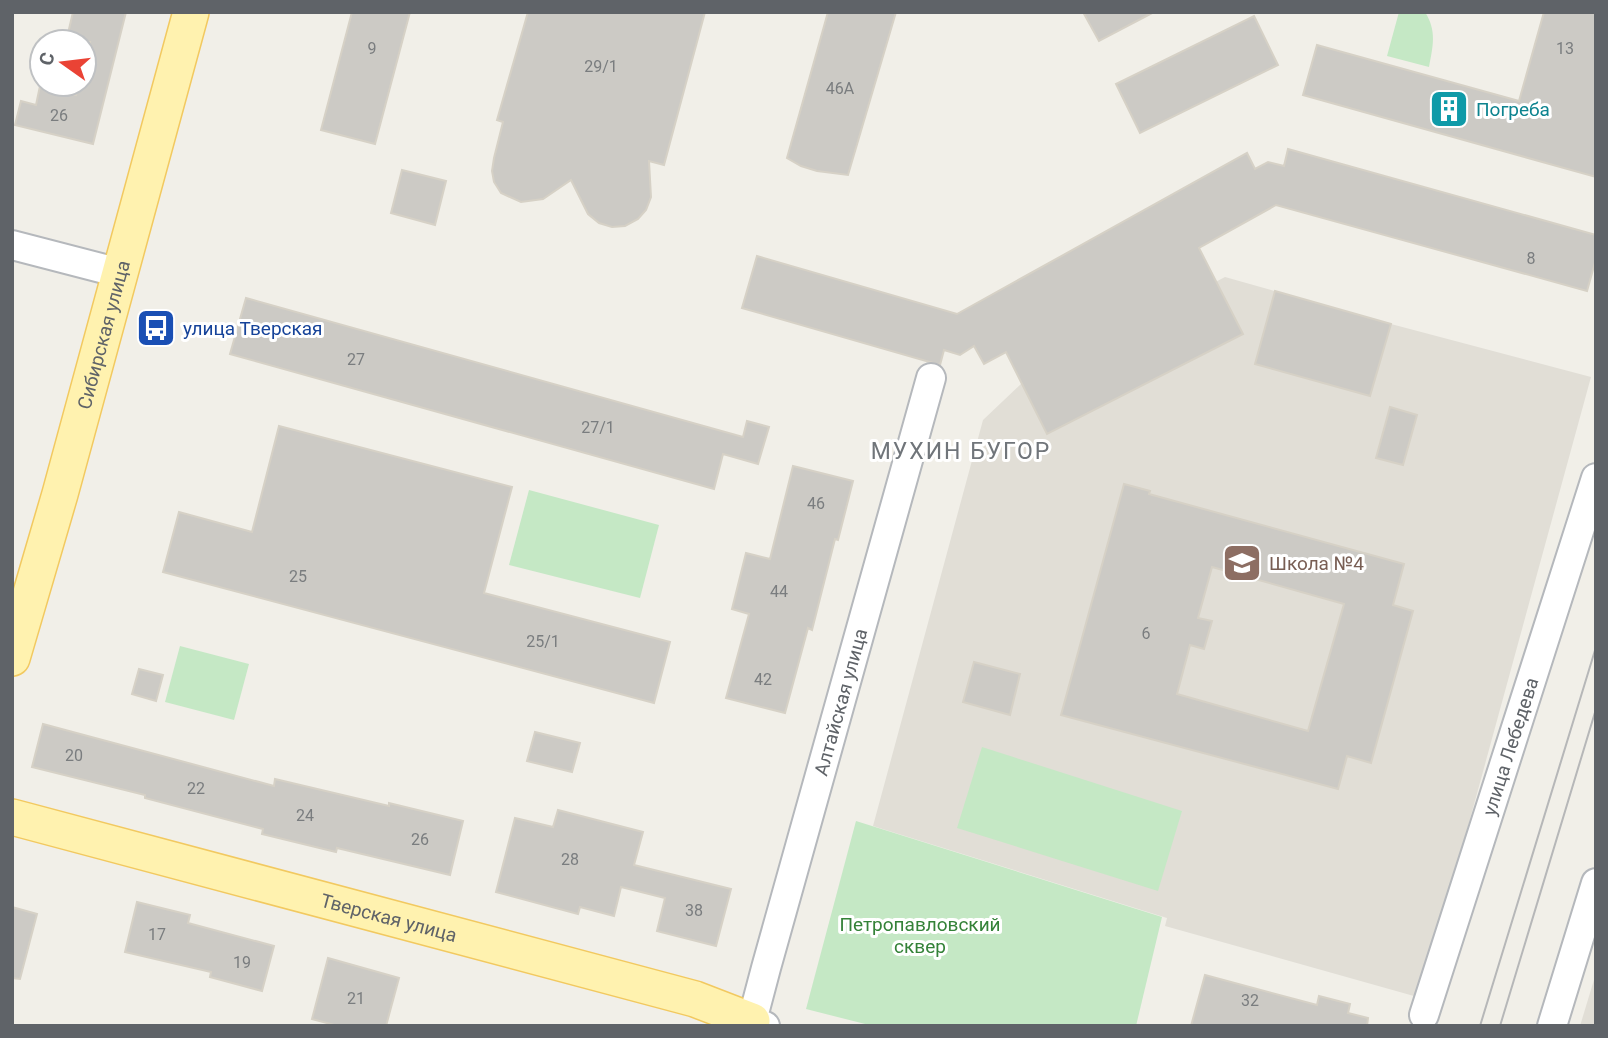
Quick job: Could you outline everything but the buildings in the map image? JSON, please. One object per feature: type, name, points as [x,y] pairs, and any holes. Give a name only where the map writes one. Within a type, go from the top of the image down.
[{"type":"main road","name":"Сибирская улица","points":[[12,658],[191,12]]},
{"type":"main road","name":"Тверская улица","points":[[12,817],[695,999],[756,1024]]},
{"type":"street","points":[[12,245],[120,273]]},
{"type":"street","name":"Алтайская улица","points":[[756,1024],[931,378]]},
{"type":"street","name":"улица Лебедева","points":[[1424,1015],[1596,478]]},
{"type":"street","points":[[1552,1026],[1596,883]]},
{"type":"shaded area","name":"Школа №4","points":[[1225,277],[1591,377],[1421,998],[1165,926],[1167,918],[873,826],[983,420],[1022,383]]},
{"type":"shaded area","points":[[1596,973],[1596,1026],[1580,1026]]},
{"type":"green space","points":[[1399,12],[1425,12],[1429,19],[1433,45],[1429,67],[1387,56]]},
{"type":"green space","points":[[529,490],[659,525],[640,598],[509,565]]},
{"type":"green space","points":[[180,646],[249,664],[234,720],[165,702]]},
{"type":"green space","points":[[982,747],[1182,811],[1158,891],[957,828]]},
{"type":"green space","name":"Петропавловский сквер","points":[[856,821],[1162,917],[1136,1026],[873,1026],[806,1009]]},
{"type":"tram line","points":[[1480,1026],[1596,647]]},
{"type":"tram line","points":[[1500,1026],[1596,709]]},
{"type":"place","name":"Погреба","points":[[1449,109]]},
{"type":"place","name":"улица Тверская","points":[[156,328]]},
{"type":"place","name":"Школа №4","points":[[1242,563]]},
{"type":"district","name":"МУХИН БУГОР","points":[[961,451]]}]
